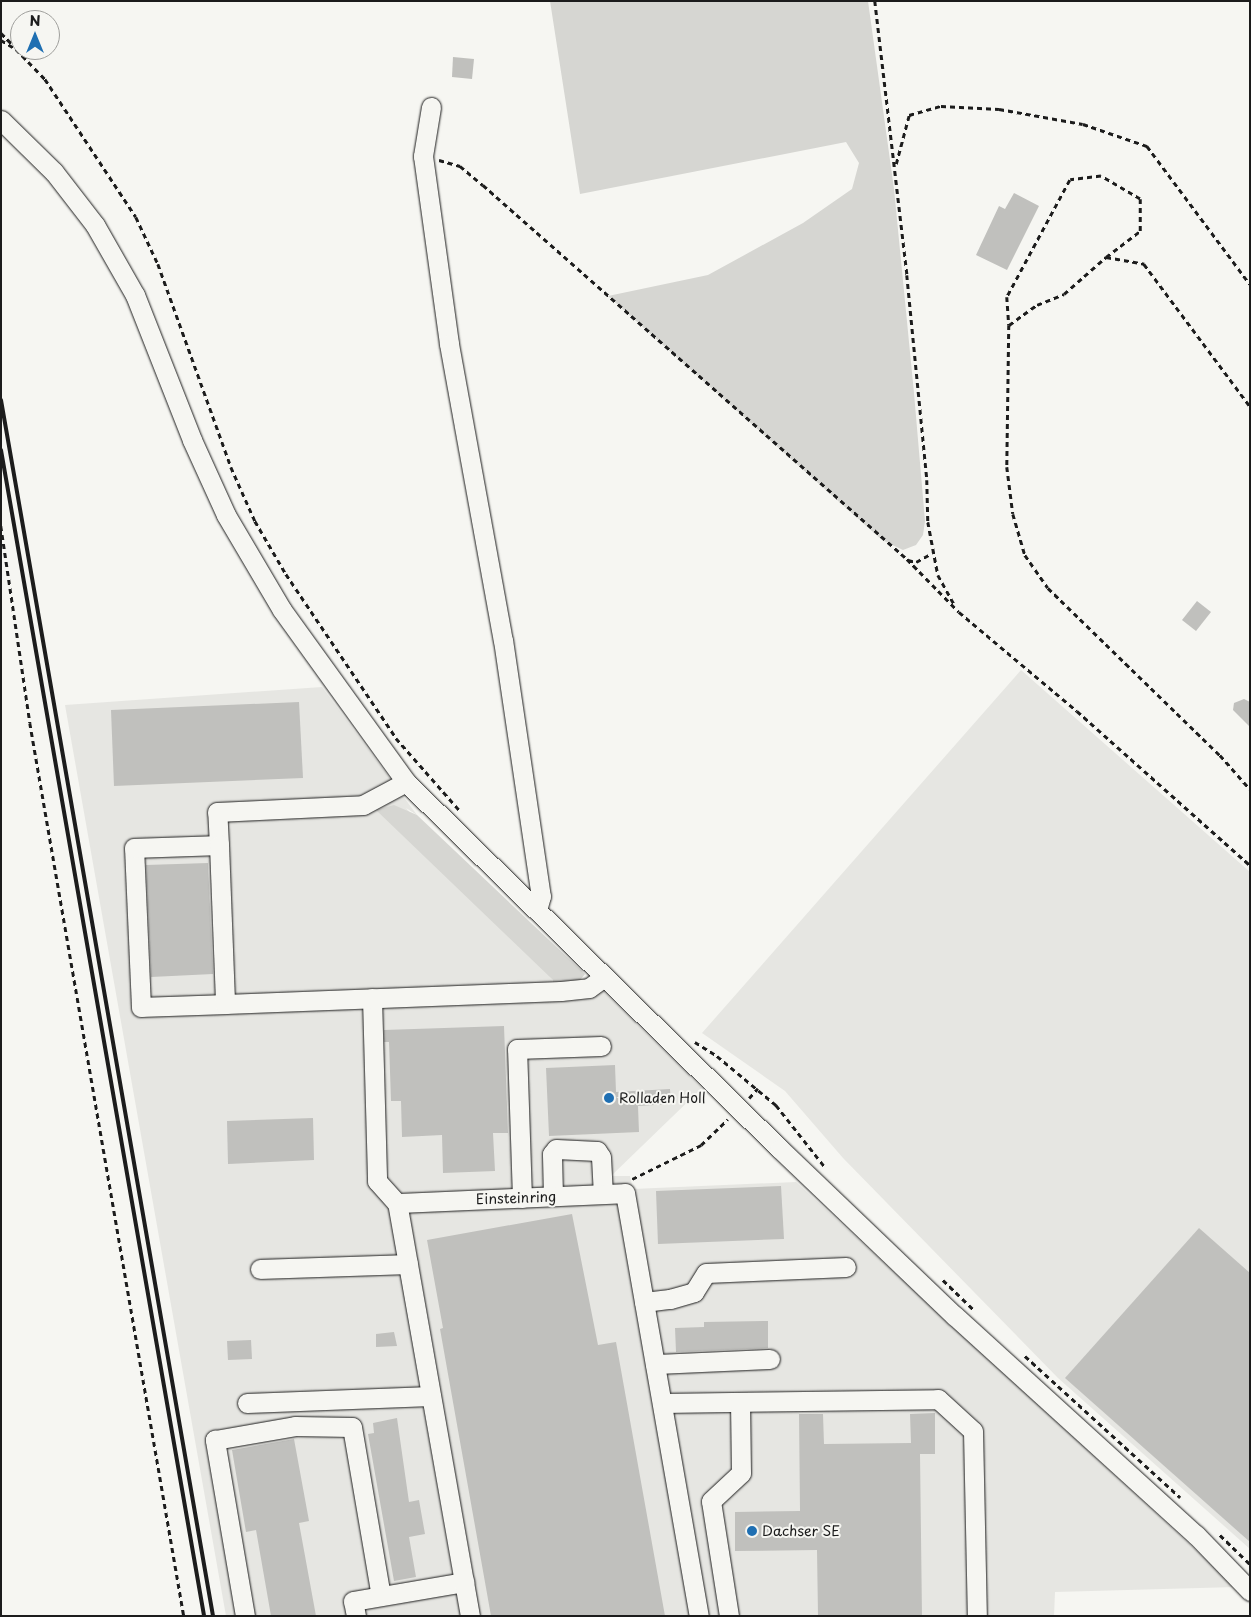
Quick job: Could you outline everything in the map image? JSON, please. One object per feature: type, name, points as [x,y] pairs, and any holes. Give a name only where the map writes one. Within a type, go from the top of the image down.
[{"type":"street","points":[[431,107],[423,156],[449,344],[503,640],[541,896],[537,910]]},
{"type":"street","points":[[1,120],[54,172],[95,225],[135,295],[192,440],[226,515],[282,610],[406,782],[537,910],[603,978],[954,1316],[1098,1443],[1196,1535],[1250,1591]]},
{"type":"street","points":[[225,1004],[217,812],[363,805],[406,782]]},
{"type":"street","points":[[219,845],[134,848],[141,1007],[561,991],[589,988],[603,978]]},
{"type":"street","points":[[372,998],[377,1181],[397,1203],[470,1616]]},
{"type":"street","points":[[522,1198],[517,1049],[601,1046]]},
{"type":"street","points":[[553,1196],[552,1154],[556,1149],[597,1151],[601,1157],[603,1194]]},
{"type":"street","points":[[625,1193],[699,1616]]},
{"type":"street","name":"Einsteinring","points":[[397,1203],[625,1193]]},
{"type":"street","points":[[260,1269],[408,1264]]},
{"type":"street","points":[[644,1302],[670,1299],[694,1292],[706,1273],[846,1267]]},
{"type":"street","points":[[655,1364],[770,1359]]},
{"type":"street","points":[[248,1403],[431,1396]]},
{"type":"street","points":[[662,1403],[938,1399],[973,1431],[977,1616]]},
{"type":"street","points":[[729,1616],[711,1501],[741,1473],[740,1402]]},
{"type":"street","points":[[245,1616],[215,1440],[295,1426],[352,1427],[381,1596]]},
{"type":"street","points":[[356,1616],[353,1601],[464,1582]]},
{"type":"path","points":[[875,1],[896,166],[932,552],[942,586],[959,612]]},
{"type":"path","points":[[1,33],[10,43]]},
{"type":"path","points":[[26,60],[45,79],[136,218],[158,264],[212,419],[255,521],[286,574],[396,738],[468,819]]},
{"type":"path","points":[[896,166],[909,115],[941,106],[999,109],[1083,124],[1148,146],[1250,284]]},
{"type":"path","points":[[423,156],[460,166],[483,185],[906,559],[959,612],[1077,711],[1250,865]]},
{"type":"path","points":[[1010,325],[1037,305],[1064,294],[1106,257],[1140,231],[1140,199],[1101,176],[1070,180],[1007,297],[1010,325],[1006,359],[1007,467],[1013,514],[1025,556],[1069,610],[1220,755],[1250,789]]},
{"type":"path","points":[[1106,257],[1144,264],[1250,406]]},
{"type":"path","points":[[1,526],[30,723],[184,1616]]},
{"type":"path","points":[[906,559],[916,562],[932,552]]},
{"type":"path","points":[[688,1038],[758,1088],[776,1104],[828,1171]]},
{"type":"path","points":[[745,1102],[758,1088]]},
{"type":"path","points":[[625,1193],[630,1180],[639,1173],[694,1149],[729,1118]]},
{"type":"path","points":[[939,1277],[974,1310]]},
{"type":"path","points":[[1023,1354],[1184,1500]]},
{"type":"path","points":[[1220,1534],[1250,1564]]},
{"type":"shaded area","points":[[550,1],[868,1],[894,189],[914,393],[925,521],[923,535],[916,545],[903,550],[882,540],[608,296],[708,275],[803,223],[852,189],[859,163],[846,142],[580,194]]},
{"type":"shaded area","points":[[1021,670],[1250,872],[1250,1549],[1058,1378],[843,1158],[785,1091],[702,1033]]},
{"type":"shaded area","points":[[322,687],[417,815],[406,808],[553,980],[553,989],[596,984],[702,1088],[611,1176],[630,1176],[633,1189],[796,1182],[1236,1587],[1055,1592],[1054,1616],[226,1616],[65,705]]},
{"type":"shaded area","points":[[394,805],[417,815],[585,974],[575,986],[553,989],[553,980],[376,810]]},
{"type":"building","points":[[453,57],[474,59],[472,79],[452,77]]},
{"type":"building","points":[[1014,193],[1039,206],[1007,270],[976,255],[999,206],[1005,209]]},
{"type":"building","points":[[1197,601],[1211,612],[1196,631],[1182,620]]},
{"type":"building","points":[[1244,699],[1250,702],[1250,727],[1233,710],[1234,703]]},
{"type":"building","points":[[299,702],[303,778],[114,786],[111,710]]},
{"type":"building","points":[[208,863],[213,974],[151,977],[146,865]]},
{"type":"building","points":[[504,1026],[508,1133],[493,1133],[495,1171],[443,1173],[442,1135],[402,1137],[401,1101],[391,1101],[389,1042],[384,1042],[384,1030]]},
{"type":"building","name":"Rolladen Holl","points":[[615,1065],[616,1092],[670,1089],[671,1104],[638,1106],[639,1132],[549,1136],[546,1068]]},
{"type":"building","points":[[313,1118],[314,1160],[228,1164],[227,1121]]},
{"type":"building","points":[[781,1186],[784,1239],[658,1244],[656,1191]]},
{"type":"building","points":[[572,1214],[598,1345],[616,1342],[665,1616],[491,1616],[440,1329],[443,1328],[427,1240]]},
{"type":"building","points":[[1199,1228],[1250,1273],[1250,1542],[1065,1378]]},
{"type":"building","points":[[768,1321],[768,1348],[676,1352],[675,1328],[704,1327],[704,1322]]},
{"type":"building","points":[[394,1332],[397,1346],[376,1347],[376,1334]]},
{"type":"building","points":[[251,1340],[252,1359],[228,1360],[227,1341]]},
{"type":"building","points":[[935,1413],[935,1454],[920,1454],[922,1616],[818,1616],[817,1550],[735,1551],[735,1512],[800,1511],[799,1414],[823,1414],[824,1444],[911,1443],[910,1414]]},
{"type":"building","points":[[397,1418],[409,1502],[419,1500],[425,1534],[409,1537],[416,1577],[394,1581],[368,1434],[374,1433],[373,1423]]},
{"type":"building","points":[[294,1439],[309,1521],[299,1523],[316,1616],[271,1616],[256,1530],[246,1532],[232,1450]]},
{"type":"railway","points":[[1,400],[213,1616]]},
{"type":"railway","points":[[1,450],[204,1616]]},
{"type":"place","name":"Rolladen Holl","points":[[609,1098]]},
{"type":"place","name":"Dachser SE","points":[[752,1531]]}]
